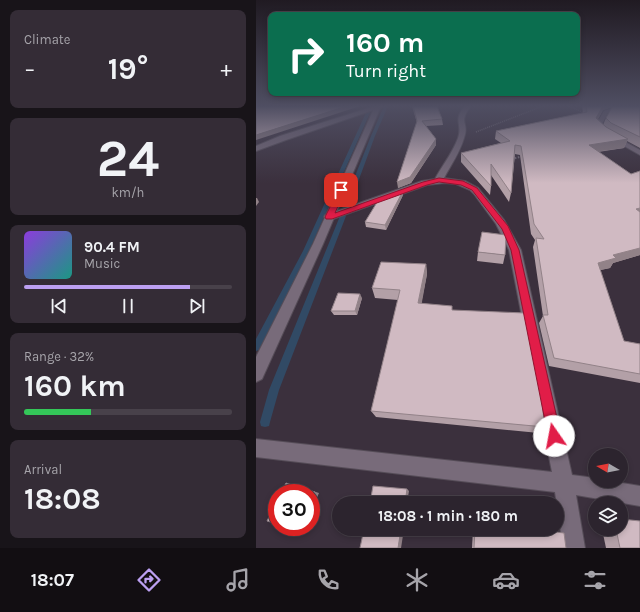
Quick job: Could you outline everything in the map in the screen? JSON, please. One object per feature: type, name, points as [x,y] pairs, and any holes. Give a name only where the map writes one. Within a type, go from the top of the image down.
[{"type":"street","points":[[256,149],[303,132]]},
{"type":"street","points":[[256,374],[318,244],[368,132]]},
{"type":"street","points":[[439,180],[461,138],[463,132]]},
{"type":"street","points":[[604,132],[640,153]]},
{"type":"street","points":[[329,217],[425,183],[439,180],[463,183],[474,189],[506,228],[515,250],[564,483],[574,548]]},
{"type":"street","points":[[256,448],[564,483],[640,496]]},
{"type":"path","points":[[461,138],[477,132]]},
{"type":"path","points":[[511,159],[525,155]]},
{"type":"building","points":[[256,132],[267,132],[256,135]]},
{"type":"building","points":[[414,132],[430,132],[436,139],[410,177],[397,182]]},
{"type":"building","points":[[497,132],[614,132],[628,139],[589,145],[631,174],[640,171],[640,208],[636,209],[640,212],[640,248],[613,255],[616,258],[598,263],[624,341],[640,344],[640,374],[554,358],[543,315],[548,315],[536,238],[544,239],[534,224],[521,146],[515,145],[511,193],[491,164],[491,186],[461,153],[510,141]]},
{"type":"building","points":[[629,132],[640,132],[640,137]]},
{"type":"building","points":[[403,191],[385,225],[365,222],[379,199]]},
{"type":"building","points":[[482,232],[506,235],[505,255],[478,252]]},
{"type":"building","points":[[381,262],[426,264],[418,303],[452,306],[452,310],[525,313],[539,380],[545,427],[371,411],[400,290],[372,288]]},
{"type":"building","points":[[338,293],[360,294],[355,311],[331,311]]},
{"type":"building","points":[[373,486],[407,489],[406,496],[371,496]]},
{"type":"building","points":[[628,520],[640,521],[640,548],[620,548],[617,536],[628,536]]},
{"type":"building","points":[[564,533],[566,548],[474,548],[475,536],[564,536]]},
{"type":"building","points":[[363,536],[400,536],[398,548],[360,548]]},
{"type":"waterway","points":[[256,347],[306,251],[360,132]]},
{"type":"waterway","points":[[345,209],[375,132]]},
{"type":"waterway","points":[[265,422],[274,390],[343,216]]},
{"type":"route","points":[[341,190],[329,217],[425,183],[439,180],[463,183],[474,189],[506,228],[515,250],[554,436]]}]
